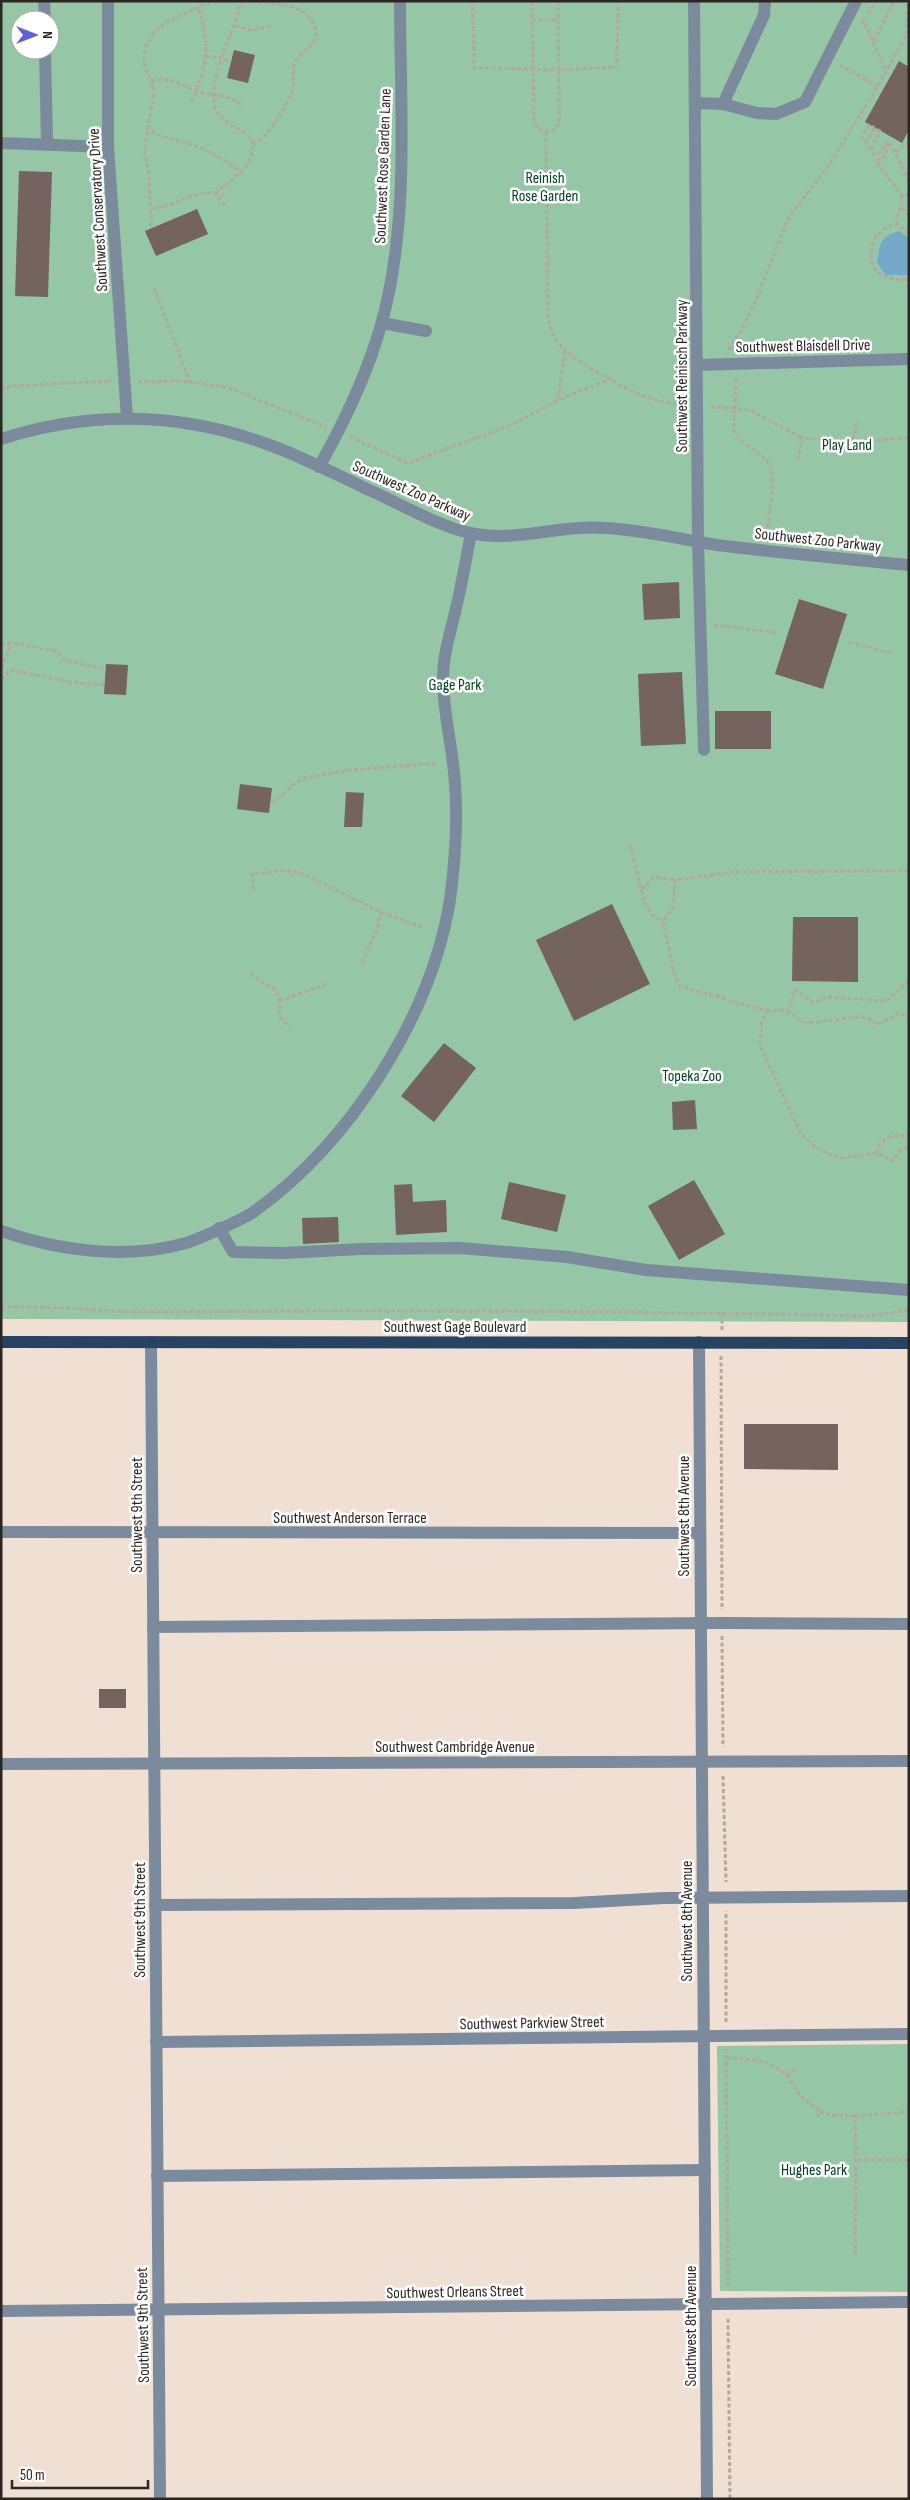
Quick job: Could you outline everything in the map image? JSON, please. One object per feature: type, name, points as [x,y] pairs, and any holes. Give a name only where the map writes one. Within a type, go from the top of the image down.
[{"type":"main road","name":"Southwest Gage Boulevard","points":[[1,1342],[909,1343]]},
{"type":"street","name":"Southwest Conservatory Drive","points":[[108,1],[108,147],[127,417]]},
{"type":"street","name":"Southwest Rose Garden Lane","points":[[319,467],[356,397],[382,323],[397,244],[400,196],[400,1]]},
{"type":"street","name":"Southwest Reinisch Parkway","points":[[694,1],[698,542],[704,750]]},
{"type":"street","points":[[723,104],[764,16],[765,1]]},
{"type":"street","points":[[695,103],[723,104],[757,113],[776,114],[805,102],[856,1]]},
{"type":"street","points":[[45,60],[47,144]]},
{"type":"street","points":[[1,143],[108,147]]},
{"type":"street","points":[[382,323],[426,331]]},
{"type":"street","name":"Southwest Blaisdell Drive","points":[[697,365],[909,359]]},
{"type":"street","name":"Southwest Zoo Parkway","points":[[1,439],[57,424],[127,417],[175,420],[222,429],[266,443],[438,522],[472,534],[508,537],[583,527],[604,527],[773,552],[909,565]]},
{"type":"street","points":[[1,1231],[52,1244],[124,1252],[187,1243],[258,1208],[298,1174],[338,1131],[387,1063],[428,981],[440,942],[449,902],[455,861],[455,782],[448,736],[443,677],[447,641],[457,607],[472,534]]},
{"type":"street","points":[[219,1228],[233,1252],[284,1253],[362,1249],[460,1248],[567,1257],[646,1270],[909,1290]]},
{"type":"street","name":"Southwest 9th Street","points":[[151,1342],[160,2499]]},
{"type":"street","name":"Southwest 8th Avenue","points":[[699,1342],[700,1760],[707,2499]]},
{"type":"street","name":"Southwest Anderson Terrace","points":[[1,1532],[152,1534],[699,1533]]},
{"type":"street","points":[[153,1627],[909,1624]]},
{"type":"street","name":"Southwest Cambridge Avenue","points":[[1,1764],[700,1760],[909,1761]]},
{"type":"street","points":[[155,1905],[574,1903],[664,1898],[909,1896]]},
{"type":"street","name":"Southwest Parkview Street","points":[[156,2042],[909,2034]]},
{"type":"street","points":[[157,2176],[705,2170]]},
{"type":"street","name":"Southwest Orleans Street","points":[[1,2311],[158,2311],[909,2302]]},
{"type":"path","points":[[151,226],[149,174],[144,151],[146,127],[153,105],[151,81],[144,63],[148,40],[166,22],[213,1]]},
{"type":"path","points":[[151,209],[169,206],[196,194],[215,193],[240,171],[252,155],[253,145],[247,134],[230,126],[220,117],[214,106],[212,94],[216,74],[235,26],[241,1]]},
{"type":"path","points":[[253,1],[277,2],[298,10],[314,24],[316,34],[312,45],[302,53],[295,63],[291,93],[270,131],[253,145]]},
{"type":"path","points":[[473,1],[474,68],[533,70],[617,67],[618,1]]},
{"type":"path","points":[[532,1],[535,123],[538,129],[546,132],[551,131],[558,125],[558,1]]},
{"type":"path","points":[[873,42],[894,1]]},
{"type":"path","points":[[720,363],[741,331],[759,294],[788,218],[827,168],[908,34],[907,1]]},
{"type":"path","points":[[192,102],[197,91],[206,56],[206,34],[198,8]]},
{"type":"path","points":[[532,20],[559,20]]},
{"type":"path","points":[[861,26],[864,21],[886,71]]},
{"type":"path","points":[[235,26],[250,30],[271,26]]},
{"type":"path","points":[[909,55],[906,60],[909,62]]},
{"type":"path","points":[[206,56],[222,58],[230,62]]},
{"type":"path","points":[[840,65],[876,86]]},
{"type":"path","points":[[151,81],[176,81],[197,91],[228,96],[241,104]]},
{"type":"path","points":[[870,149],[880,131],[869,124],[862,137],[866,143],[870,149],[874,155],[879,153],[888,142]]},
{"type":"path","points":[[146,127],[161,137],[186,142],[217,155],[240,171]]},
{"type":"path","points":[[866,143],[875,128]]},
{"type":"path","points":[[546,132],[548,318],[556,340],[565,351],[588,367],[652,399],[697,407],[752,410],[802,438],[852,442],[909,438]]},
{"type":"path","points":[[888,142],[895,152],[909,182]]},
{"type":"path","points":[[888,142],[885,156],[876,161],[902,196],[896,224]]},
{"type":"path","points":[[895,152],[909,142]]},
{"type":"path","points":[[215,193],[225,205]]},
{"type":"path","points":[[902,196],[909,194]]},
{"type":"path","points":[[901,205],[909,216]]},
{"type":"path","points":[[909,233],[896,224],[888,226],[879,234],[872,247],[871,265],[878,274],[894,279],[909,279]]},
{"type":"path","points":[[154,288],[190,382]]},
{"type":"path","points":[[565,351],[558,400],[612,378]]},
{"type":"path","points":[[736,379],[733,429],[743,443],[758,451],[770,466],[772,481],[766,534]]},
{"type":"path","points":[[1,390],[12,386],[91,381],[140,382]]},
{"type":"path","points":[[852,442],[857,423]]},
{"type":"path","points":[[798,460],[802,438]]},
{"type":"path","points":[[701,624],[779,633]]},
{"type":"path","points":[[849,642],[894,654]]},
{"type":"path","points":[[1,645],[12,643],[56,651],[66,661],[105,669]]},
{"type":"path","points":[[1,668],[12,643]]},
{"type":"path","points":[[1,679],[11,670],[70,682],[104,685]]},
{"type":"path","points":[[272,802],[282,796],[292,785],[305,778],[351,770],[437,762]]},
{"type":"path","points":[[630,846],[645,903],[652,915],[663,921],[670,946],[675,981],[680,986],[766,1011],[779,1012],[788,1010]]},
{"type":"path","points":[[253,890],[252,873],[266,874],[288,870],[301,873],[381,912],[425,928]]},
{"type":"path","points":[[642,889],[654,877],[675,880],[732,872],[909,871]]},
{"type":"path","points":[[663,921],[673,908],[675,880]]},
{"type":"path","points":[[362,963],[377,930],[381,912]]},
{"type":"path","points":[[252,972],[257,980],[274,990],[280,1001],[279,1016],[290,1028]]},
{"type":"path","points":[[788,1010],[796,989],[813,1003],[827,997],[886,1001],[909,981]]},
{"type":"path","points":[[280,1001],[326,984]]},
{"type":"path","points":[[788,1010],[788,1013],[803,1022],[836,1021],[861,1016],[870,1018],[878,1025],[898,1014],[909,1017]]},
{"type":"path","points":[[766,1011],[762,1022],[760,1045],[801,1134],[819,1149],[843,1158],[878,1153],[893,1161],[898,1152],[909,1146]]},
{"type":"path","points":[[878,1153],[880,1144],[887,1137],[909,1135]]},
{"type":"path","points":[[1,1307],[29,1306],[114,1313],[409,1310],[868,1316],[909,1310]]},
{"type":"path","points":[[726,2058],[760,2060],[775,2066],[787,2075],[800,2096],[820,2111],[830,2115],[855,2116],[909,2112]]},
{"type":"path","points":[[787,2075],[798,2066]]},
{"type":"path","points":[[816,2118],[820,2111]]},
{"type":"path","points":[[855,2116],[855,2255]]},
{"type":"path","points":[[856,2160],[909,2160]]},
{"type":"green space","name":"Gage Park","points":[[1,1],[909,1],[909,1322],[1,1319]]},
{"type":"green space","name":"Hughes Park","points":[[909,2044],[909,2292],[720,2291],[717,2046]]},
{"type":"water","points":[[900,231],[909,239],[909,275],[886,275],[877,263],[880,246],[888,235]]},
{"type":"building","points":[[234,50],[255,55],[248,83],[227,78]]},
{"type":"building","points":[[899,61],[909,67],[909,130],[902,143],[865,122]]},
{"type":"building","points":[[19,171],[52,172],[48,297],[15,296]]},
{"type":"building","points":[[197,209],[208,234],[156,256],[145,231]]},
{"type":"building","points":[[679,582],[680,618],[644,620],[642,584]]},
{"type":"building","points":[[799,599],[847,614],[823,689],[775,674]]},
{"type":"building","points":[[106,664],[128,665],[126,695],[104,694]]},
{"type":"building","points":[[682,672],[686,744],[641,746],[638,674]]},
{"type":"building","points":[[715,711],[771,711],[771,749],[715,749]]},
{"type":"building","points":[[240,784],[272,788],[269,813],[237,809]]},
{"type":"building","points":[[346,792],[364,793],[362,827],[344,827]]},
{"type":"building","points":[[612,904],[650,984],[574,1021],[536,940]]},
{"type":"building","points":[[793,917],[858,917],[858,982],[792,981]]},
{"type":"building","points":[[444,1043],[476,1068],[434,1122],[401,1096]]},
{"type":"building","points":[[695,1100],[697,1129],[673,1130],[672,1102]]},
{"type":"building","points":[[694,1180],[725,1234],[679,1260],[648,1206]]},
{"type":"building","points":[[509,1182],[566,1195],[557,1232],[501,1219]]},
{"type":"building","points":[[412,1184],[413,1202],[446,1200],[447,1232],[396,1235],[394,1185]]},
{"type":"building","points":[[338,1217],[339,1242],[303,1244],[302,1218]]},
{"type":"building","points":[[744,1424],[838,1424],[838,1470],[744,1469]]},
{"type":"building","points":[[99,1689],[126,1689],[126,1708],[99,1708]]},
{"type":"park label","name":"Reinish Rose Garden","points":[[545,186]]},
{"type":"park label","name":"Play Land","points":[[847,444]]},
{"type":"park label","name":"Topeka Zoo","points":[[692,1075]]}]
